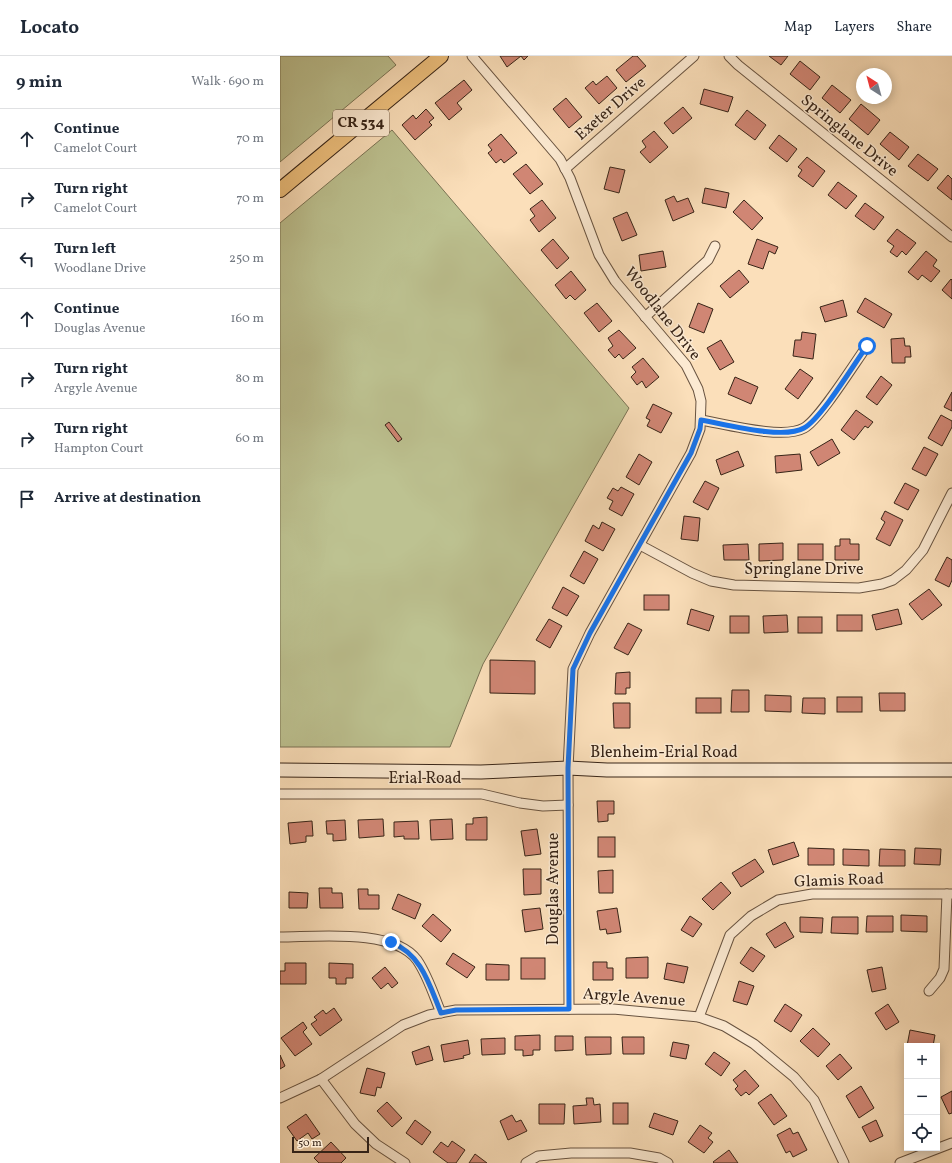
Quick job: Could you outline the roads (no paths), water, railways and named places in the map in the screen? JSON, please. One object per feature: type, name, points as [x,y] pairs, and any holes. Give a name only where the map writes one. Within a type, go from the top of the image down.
[{"type":"main road","name":"CR 534","points":[[280,190],[441,56]]},
{"type":"main road","name":"Blenheim-Erial Road","points":[[280,770],[481,772],[568,768],[607,770],[952,770]]},
{"type":"street","name":"Woodlane Drive","points":[[472,56],[560,159],[599,255],[615,281],[686,365],[698,389],[701,401],[700,429],[691,453],[590,633],[573,669],[568,768]]},
{"type":"street","name":"Exeter Drive","points":[[565,169],[694,56]]},
{"type":"street","name":"Springlane Drive","points":[[729,56],[738,66],[952,237]]},
{"type":"street","points":[[645,317],[708,260],[715,246]]},
{"type":"street","points":[[701,420],[760,430],[784,432],[804,428],[819,414],[867,346]]},
{"type":"street","name":"Springlane Drive","points":[[640,545],[692,573],[711,581],[734,585],[859,588],[882,584],[893,580],[906,570],[923,550],[952,493]]},
{"type":"street","name":"Douglas Avenue","points":[[568,768],[569,1009]]},
{"type":"street","name":"Erial Road","points":[[280,794],[482,794],[520,803],[543,806],[568,805]]},
{"type":"street","name":"Glamis Road","points":[[699,1018],[730,935],[751,916],[778,900],[812,894],[949,894]]},
{"type":"street","points":[[929,991],[940,978],[944,969],[949,894]]},
{"type":"street","points":[[280,937],[371,937],[403,947],[416,959],[424,972],[441,1013]]},
{"type":"street","name":"Argyle Avenue","points":[[280,1098],[320,1079],[403,1025],[456,1010],[613,1009],[699,1018],[724,1026],[754,1044],[794,1077],[814,1100],[844,1163]]},
{"type":"street","points":[[320,1079],[355,1124],[376,1144],[405,1163]]},
{"type":"street","points":[[900,1163],[952,1143]]},
{"type":"street","points":[[526,1163],[538,1156],[630,1153],[659,1158],[668,1163]]}]
